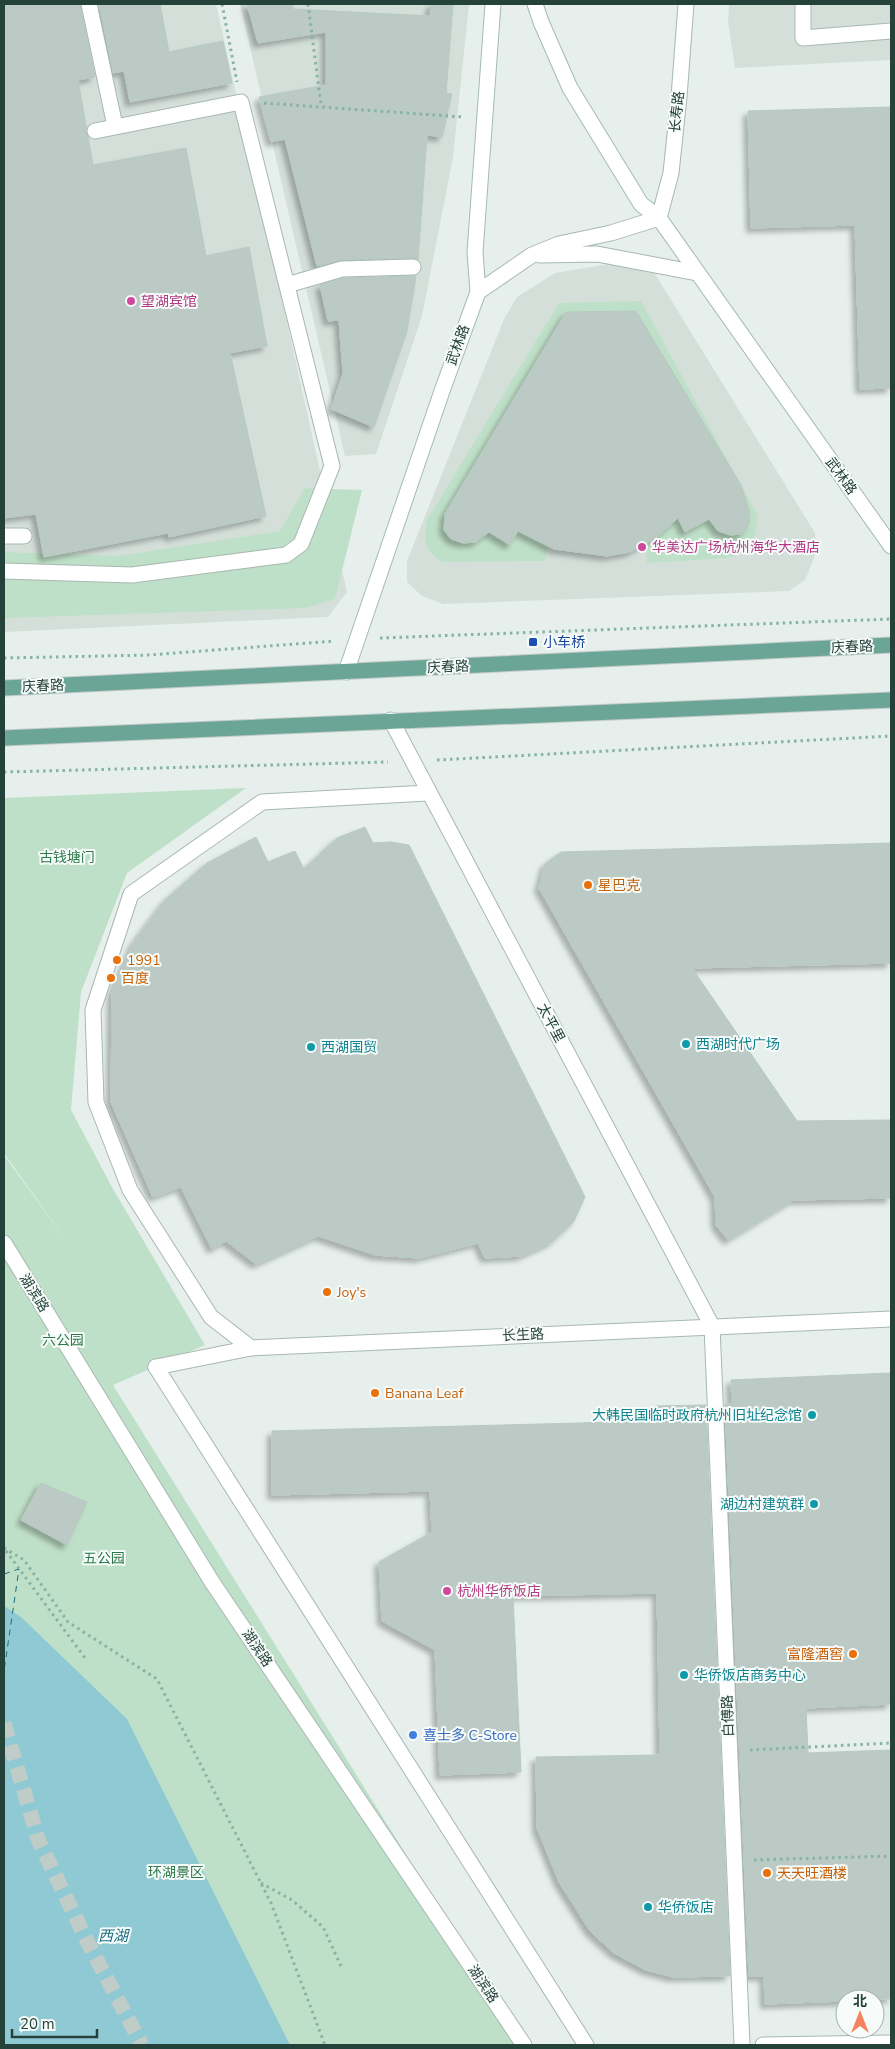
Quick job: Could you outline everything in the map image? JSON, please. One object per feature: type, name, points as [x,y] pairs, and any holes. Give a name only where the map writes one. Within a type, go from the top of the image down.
[{"type":"main road","name":"庆春路","points":[[4,688],[891,645]]},
{"type":"main road","points":[[4,738],[891,700]]},
{"type":"street","points":[[89,4],[115,126]]},
{"type":"street","name":"武林路","points":[[346,672],[478,292],[475,252],[493,4]]},
{"type":"street","name":"武林路","points":[[536,4],[540,22],[570,88],[641,204],[659,218],[891,546]]},
{"type":"street","name":"长寿路","points":[[659,218],[671,173],[680,97],[686,4]]},
{"type":"street","points":[[803,4],[803,38],[891,31]]},
{"type":"street","points":[[4,571],[132,575],[286,555],[301,544],[332,466],[241,102],[95,131]]},
{"type":"street","points":[[478,292],[532,256],[558,244],[611,233],[659,218]]},
{"type":"street","points":[[532,256],[597,254],[697,273]]},
{"type":"street","points":[[287,285],[342,269],[413,267]]},
{"type":"street","points":[[4,536],[24,536]]},
{"type":"street","name":"太平里","points":[[391,720],[712,1326]]},
{"type":"street","points":[[251,1348],[211,1317],[130,1190],[96,1102],[94,1010],[132,894],[262,802],[428,793]]},
{"type":"street","name":"湖滨路","points":[[4,1243],[212,1582],[524,2045]]},
{"type":"street","name":"长生路","points":[[586,2045],[156,1367],[251,1348],[891,1319]]},
{"type":"street","name":"白傅路","points":[[712,1326],[742,2045]]},
{"type":"street","points":[[763,2045],[891,2043]]},
{"type":"path","points":[[222,4],[241,102],[321,105],[484,118]]},
{"type":"path","points":[[308,4],[321,105]]},
{"type":"path","points":[[4,658],[150,655],[356,639],[891,618]]},
{"type":"path","points":[[4,772],[412,762],[891,736]]},
{"type":"path","points":[[4,1548],[85,1658]]},
{"type":"path","points":[[4,1548],[24,1560],[68,1622],[157,1679],[271,1903],[325,2045]]},
{"type":"path","points":[[729,1751],[891,1743]]},
{"type":"path","points":[[734,1861],[891,1856]]},
{"type":"path","points":[[261,1883],[292,1900],[323,1928],[341,1966]]},
{"type":"shaded area","points":[[4,4],[216,4],[347,592],[328,617],[4,632]]},
{"type":"shaded area","points":[[240,4],[469,4],[453,157],[422,316],[376,454],[345,456]]},
{"type":"shaded area","points":[[729,4],[891,4],[891,60],[735,68],[728,22]]},
{"type":"shaded area","points":[[645,258],[815,533],[816,553],[805,580],[789,591],[443,604],[422,596],[407,582],[407,561],[505,317],[517,297],[555,273]]},
{"type":"green space","points":[[641,301],[758,516],[755,534],[746,552],[727,558],[647,563],[645,527],[551,530],[545,561],[443,562],[436,558],[426,545],[427,520],[559,303]]},
{"type":"green space","points":[[305,488],[362,490],[335,599],[305,608],[4,618],[4,552],[118,556],[280,531]]},
{"type":"green space","name":"环湖景区","points":[[246,788],[127,873],[81,992],[71,1110],[113,1189],[205,1345],[113,1385],[525,2045],[4,2045],[4,1155],[70,1246],[4,1153],[4,798]]},
{"type":"water","name":"西湖","points":[[4,1606],[21,1617],[127,1719],[290,2045],[4,2045]]},
{"type":"building","name":"望湖宾馆","points":[[4,4],[80,4],[95,77],[78,80],[93,165],[186,148],[206,256],[249,247],[267,346],[230,353],[266,516],[169,537],[168,533],[44,557],[36,514],[4,518]]},
{"type":"building","points":[[99,4],[160,4],[169,52],[223,41],[232,83],[130,102],[124,71],[113,73]]},
{"type":"building","points":[[247,4],[292,4],[293,9],[430,16],[431,4],[453,4],[446,93],[452,94],[442,137],[427,135],[418,259],[342,260],[317,266],[285,139],[271,142],[259,97],[326,85],[326,32],[258,43]]},
{"type":"building","points":[[891,107],[891,388],[860,389],[855,225],[751,228],[748,111]]},
{"type":"building","points":[[416,276],[407,331],[374,427],[331,409],[343,373],[339,320],[328,321],[320,285],[343,278]]},
{"type":"building","points":[[636,311],[741,485],[750,513],[749,525],[742,534],[730,535],[718,531],[709,519],[685,532],[678,518],[656,538],[630,552],[607,556],[554,549],[518,531],[510,545],[489,532],[476,542],[463,543],[451,539],[444,530],[445,514],[566,312]]},
{"type":"building","name":"西湖国贸","points":[[365,827],[373,843],[391,842],[409,845],[585,1197],[574,1221],[552,1242],[521,1256],[485,1258],[478,1243],[419,1258],[375,1255],[318,1236],[256,1264],[226,1241],[212,1249],[181,1187],[153,1197],[111,1102],[112,993],[134,942],[165,900],[207,863],[256,837],[268,862],[295,851],[304,869],[337,838]]},
{"type":"building","name":"西湖时代广场","points":[[891,843],[891,963],[692,968],[797,1121],[891,1120],[891,1198],[793,1200],[728,1240],[716,1225],[715,1197],[539,888],[545,864],[561,852]]},
{"type":"building","points":[[891,1373],[891,1704],[806,1708],[808,1753],[891,1750],[891,1999],[885,1999],[885,1989],[835,1989],[835,2001],[765,2004],[764,1976],[749,1976],[725,1404],[732,1404],[731,1380]]},
{"type":"building","points":[[706,1405],[730,1976],[673,1977],[646,1970],[614,1953],[590,1931],[559,1882],[537,1828],[536,1757],[660,1755],[657,1593],[513,1596],[521,1772],[440,1775],[435,1650],[382,1621],[379,1562],[432,1532],[430,1491],[272,1495],[272,1431],[656,1421],[655,1406]]},
{"type":"building","points":[[41,1483],[87,1502],[67,1545],[21,1520]]},
{"type":"ferry route","points":[[4,1574],[19,1569],[4,1671]]},
{"type":"tunnel","points":[[4,1723],[38,1839],[88,1943],[142,2045]]},
{"type":"place","name":"望湖宾馆","points":[[131,301]]},
{"type":"place","name":"华美达广场杭州海华大酒店","points":[[642,547]]},
{"type":"place","name":"小车桥","points":[[533,642]]},
{"type":"place","name":"星巴克","points":[[588,885]]},
{"type":"place","name":"1991","points":[[117,960]]},
{"type":"place","name":"百度","points":[[111,978]]},
{"type":"place","name":"西湖时代广场","points":[[686,1044]]},
{"type":"place","name":"西湖国贸","points":[[311,1047]]},
{"type":"place","name":"Joy's","points":[[327,1292]]},
{"type":"place","name":"Banana Leaf","points":[[375,1393]]},
{"type":"place","name":"大韩民国临时政府杭州旧址纪念馆","points":[[812,1415]]},
{"type":"place","name":"湖边村建筑群","points":[[814,1504]]},
{"type":"place","name":"杭州华侨饭店","points":[[447,1591]]},
{"type":"place","name":"富隆酒窖","points":[[853,1654]]},
{"type":"place","name":"华侨饭店商务中心","points":[[684,1675]]},
{"type":"place","name":"喜士多 C-Store","points":[[413,1735]]},
{"type":"place","name":"天天旺酒楼","points":[[767,1873]]},
{"type":"place","name":"华侨饭店","points":[[648,1907]]},
{"type":"park label","name":"古钱塘门","points":[[67,857]]},
{"type":"park label","name":"六公园","points":[[63,1340]]},
{"type":"park label","name":"五公园","points":[[104,1558]]}]
